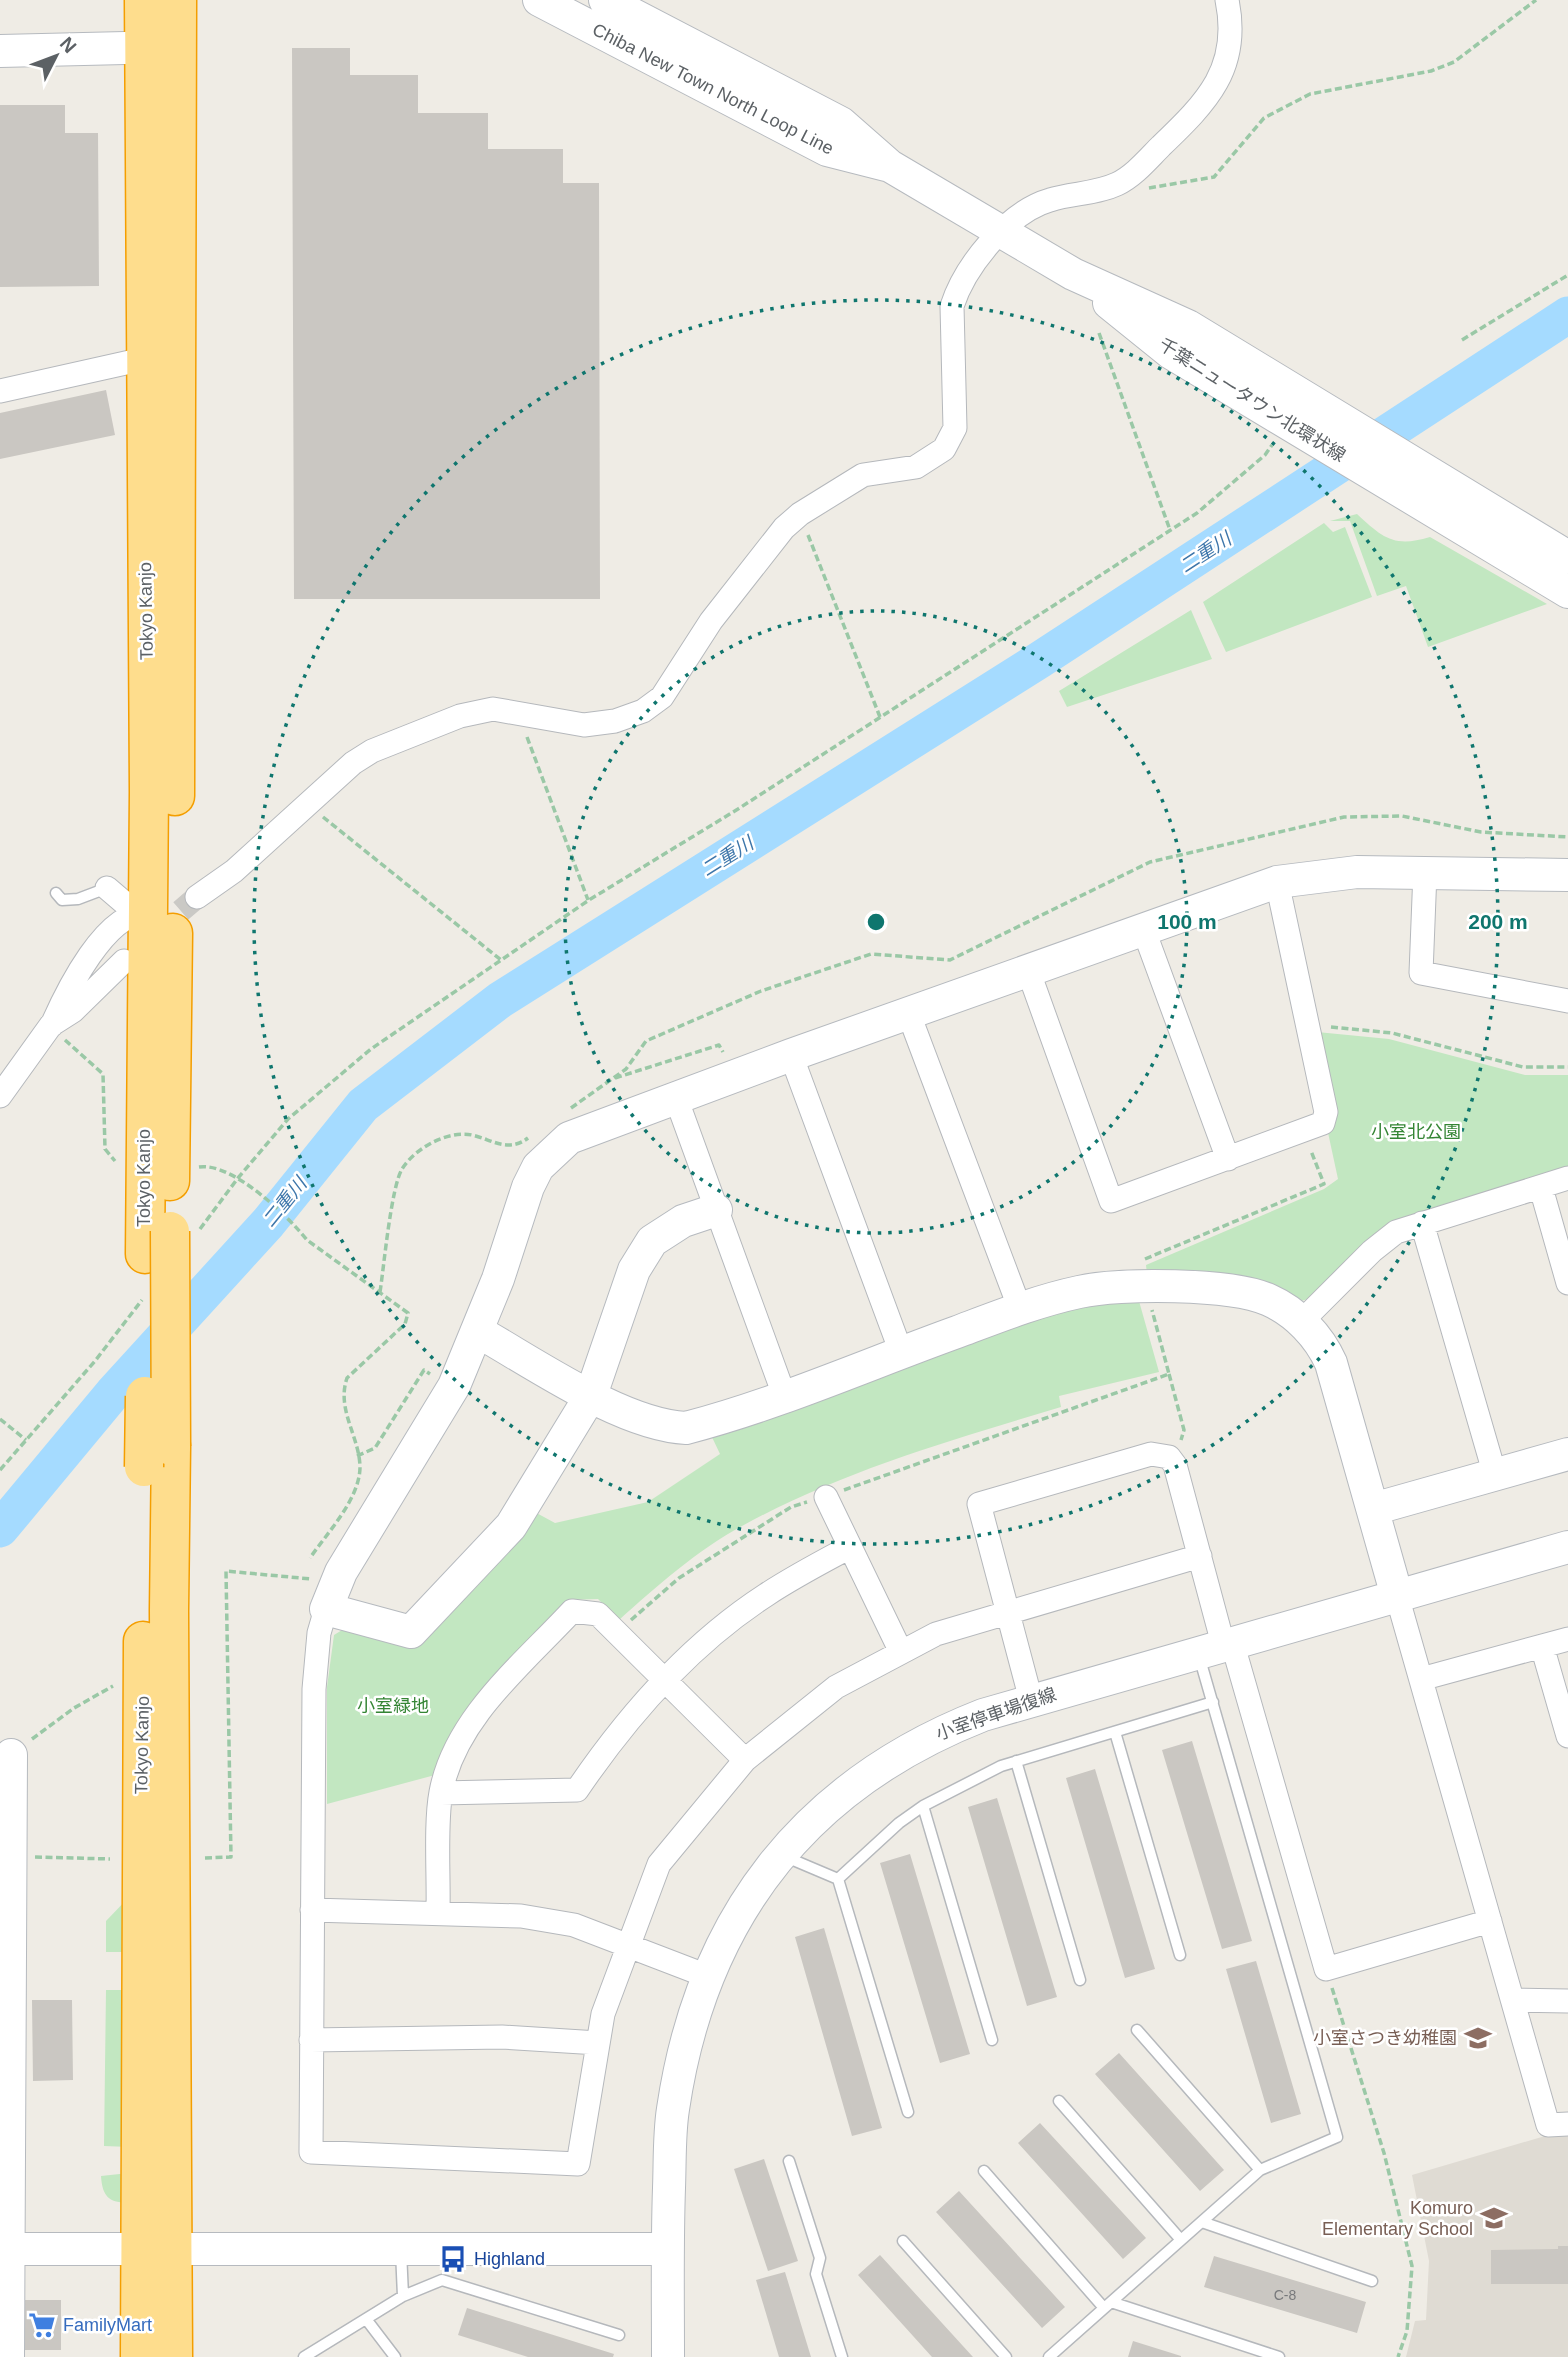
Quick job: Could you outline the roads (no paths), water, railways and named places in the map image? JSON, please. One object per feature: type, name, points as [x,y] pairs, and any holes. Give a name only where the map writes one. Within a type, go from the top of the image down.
[{"type":"highway","name":"Tokyo Kanjo","points":[[144,0],[160,47],[170,1240],[142,1687],[157,2249],[173,2357]]},
{"type":"highway","name":"Tokyo Kanjo","points":[[170,1240],[141,913],[149,792],[144,477],[160,47],[177,0]]},
{"type":"highway","name":"Tokyo Kanjo","points":[[140,2357],[157,2249],[169,1611],[158,1457]]},
{"type":"street","name":"Chiba New Town North Loop Line","points":[[539,0],[827,150],[890,166]]},
{"type":"street","name":"Chiba New Town North Loop Line","points":[[605,0],[841,123],[890,166],[1073,274]]},
{"type":"street","points":[[197,897],[234,871],[353,763],[372,751],[460,716],[493,709],[584,725],[615,721],[643,711],[662,697],[711,621],[784,528],[800,514],[863,475],[916,467],[944,449],[955,428],[952,306],[958,287],[972,265],[1022,213],[1048,200],[1115,185],[1127,179],[1174,134],[1215,89],[1227,65],[1230,37],[1227,0]]},
{"type":"street","points":[[0,51],[160,47]]},
{"type":"street","name":"千葉ニュータウン北環状線","points":[[1073,274],[1188,326],[1568,557]]},
{"type":"street","name":"千葉ニュータウン北環状線","points":[[1073,274],[1171,353],[1568,592]]},
{"type":"street","points":[[0,391],[148,358]]},
{"type":"street","points":[[1200,1556],[1007,1611],[936,1634],[900,1650],[836,1687],[745,1760],[659,1864],[603,2014],[578,2164],[311,2152],[314,1689],[318,1633],[332,1595],[454,1386],[498,1279],[528,1186],[538,1167],[569,1138],[908,1012],[1277,882],[1357,872],[1568,875]]},
{"type":"street","points":[[1425,872],[1421,973],[1568,1001]]},
{"type":"street","points":[[1028,970],[1111,1201],[1323,1123],[1326,1112],[1277,882]]},
{"type":"street","points":[[0,1096],[50,1027],[64,997],[106,933],[141,913],[107,888]]},
{"type":"street","points":[[1143,928],[1228,1159]]},
{"type":"street","points":[[50,1027],[73,1011],[124,961]]},
{"type":"street","points":[[908,1012],[1020,1309]]},
{"type":"street","points":[[791,1055],[901,1352]]},
{"type":"street","points":[[676,1098],[784,1395]]},
{"type":"street","points":[[1301,1322],[1372,1251],[1396,1232],[1568,1178]]},
{"type":"street","points":[[1541,1188],[1568,1283]]},
{"type":"street","points":[[332,1595],[411,1632],[511,1526],[591,1395],[634,1270],[652,1241],[683,1221],[716,1210]]},
{"type":"street","points":[[1422,1223],[1495,1475]]},
{"type":"street","points":[[477,1331],[591,1395],[654,1424],[686,1428],[1020,1309],[1078,1292],[1145,1286],[1254,1295],[1286,1309],[1317,1338],[1331,1363],[1548,2124],[1568,2124]]},
{"type":"street","points":[[1031,1700],[979,1504],[1151,1454],[1169,1457],[1175,1465],[1200,1556],[1218,1646],[1326,1969],[1490,1921]]},
{"type":"street","points":[[1373,1509],[1568,1454]]},
{"type":"street","points":[[826,1497],[900,1650]]},
{"type":"street","points":[[441,1793],[577,1790],[612,1737],[664,1679],[730,1621],[766,1594],[850,1547]]},
{"type":"street","name":"小室停車場復線","points":[[668,2357],[667,2249],[673,2111],[693,2017],[707,1976],[750,1897],[780,1855],[812,1820],[878,1766],[943,1730],[1031,1700],[1568,1547]]},
{"type":"street","points":[[438,1911],[441,1793],[457,1745],[473,1719],[572,1611],[598,1614],[745,1760]]},
{"type":"street","points":[[1421,1679],[1568,1639]]},
{"type":"street","points":[[1542,1646],[1568,1736]]},
{"type":"street","points":[[6,1757],[9,1855],[5,1996],[5,2249],[8,2357]]},
{"type":"street","points":[[312,1910],[438,1911],[521,1916],[574,1925],[707,1976]]},
{"type":"street","points":[[1513,2000],[1568,2000]]},
{"type":"street","points":[[311,2040],[502,2036],[598,2043]]},
{"type":"street","points":[[5,2249],[667,2249]]},
{"type":"lane","points":[[56,893],[62,900],[78,899],[107,888]]},
{"type":"lane","points":[[1049,2357],[1260,2170],[1337,2137],[1213,1702],[1218,1646]]},
{"type":"lane","points":[[838,1879],[899,1823],[923,1806],[1016,1761],[1213,1702]]},
{"type":"lane","points":[[1115,1732],[1180,1955]]},
{"type":"lane","points":[[1016,1761],[1080,1980]]},
{"type":"lane","points":[[923,1806],[992,2040]]},
{"type":"lane","points":[[780,1855],[838,1879]]},
{"type":"lane","points":[[838,1879],[908,2112]]},
{"type":"lane","points":[[1137,2031],[1260,2170]]},
{"type":"lane","points":[[1059,2101],[1181,2240]]},
{"type":"lane","points":[[789,2161],[820,2258],[816,2274],[842,2357]]},
{"type":"lane","points":[[984,2171],[1107,2305],[1279,2357]]},
{"type":"lane","points":[[1202,2222],[1372,2281]]},
{"type":"lane","points":[[903,2241],[1006,2357]]},
{"type":"lane","points":[[401,2248],[403,2296]]},
{"type":"lane","points":[[304,2357],[403,2296],[442,2280],[619,2335]]},
{"type":"lane","points":[[366,2319],[395,2357]]},
{"type":"waterway","name":"二重川","points":[[0,1529],[113,1393],[268,1223],[363,1105],[500,1000],[1038,661],[1568,315]]},
{"type":"tunnel","points":[[155,933],[197,897]]},
{"type":"place","name":"小室さつき幼稚園","points":[[1478,2038]]},
{"type":"place","name":"Komuro Elementary School","points":[[1494,2218]]},
{"type":"place","name":"Highland","points":[[453,2259]]},
{"type":"place","name":"FamilyMart","points":[[42,2325]]},
{"type":"park label","name":"小室北公園","points":[[1416,1132]]},
{"type":"park label","name":"小室緑地","points":[[393,1706]]}]
